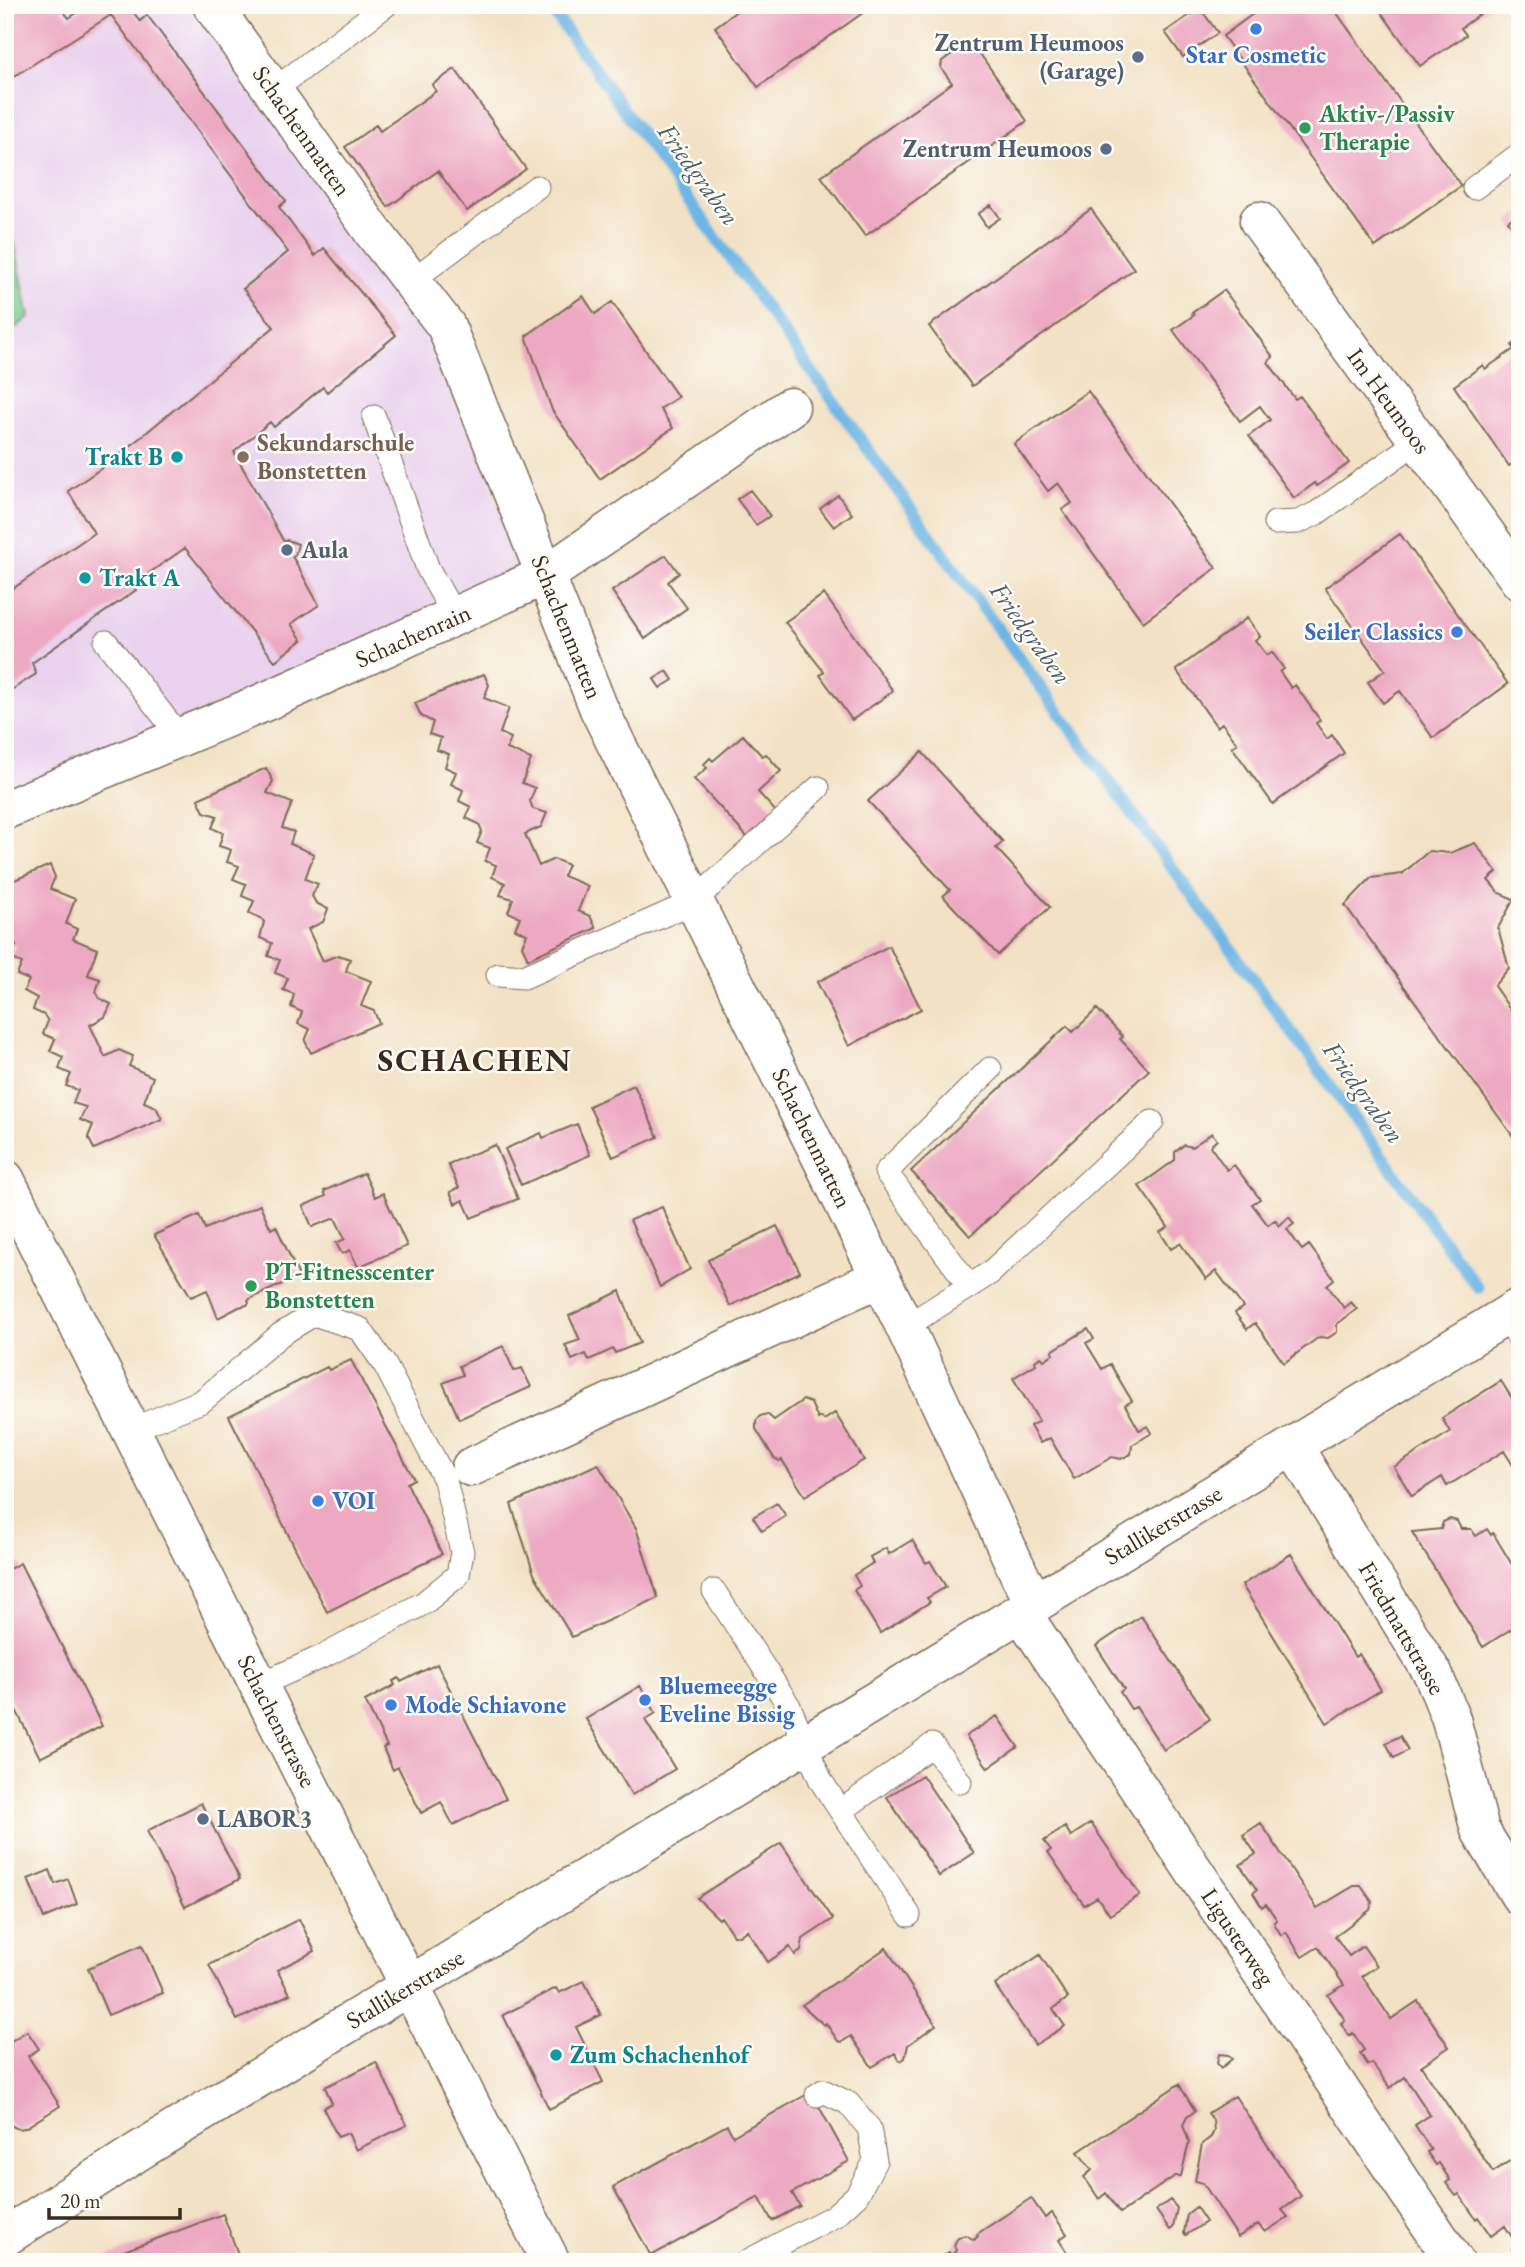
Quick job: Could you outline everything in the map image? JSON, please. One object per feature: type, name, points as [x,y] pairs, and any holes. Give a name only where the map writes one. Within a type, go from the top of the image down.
[{"type":"street","name":"Schachenmatten","points":[[212,5],[354,205],[446,327],[599,709],[905,1327],[1021,1578],[1028,1608]]},
{"type":"street","name":"Im Heumoos","points":[[1259,221],[1520,581]]},
{"type":"street","name":"Schachenrain","points":[[5,810],[180,737],[546,575],[790,407]]},
{"type":"street","name":"Schachenstrasse","points":[[5,1179],[551,2262]]},
{"type":"street","points":[[471,1467],[879,1278]]},
{"type":"street","name":"Stallikerstrasse","points":[[7,2232],[1293,1446],[1514,1321]]},
{"type":"street","name":"Friedmattstrasse","points":[[1293,1446],[1433,1674],[1451,1718],[1480,1830],[1520,1896]]},
{"type":"street","name":"Ligusterweg","points":[[1028,1608],[1455,2262]]},
{"type":"lane","points":[[274,90],[386,5]]},
{"type":"lane","points":[[1474,188],[1520,154]]},
{"type":"lane","points":[[411,281],[537,187]]},
{"type":"lane","points":[[374,417],[428,569],[455,617]]},
{"type":"lane","points":[[1275,523],[1298,523],[1317,513],[1418,441]]},
{"type":"lane","points":[[106,642],[180,737]]},
{"type":"lane","points":[[498,975],[524,977],[693,902],[818,788]]},
{"type":"lane","points":[[970,1287],[887,1172],[990,1069]]},
{"type":"lane","points":[[905,1327],[990,1273],[1152,1122]]},
{"type":"lane","points":[[130,1430],[202,1401],[280,1335],[314,1314],[360,1329],[385,1364],[445,1480],[462,1552],[458,1575],[424,1603],[326,1656],[260,1685]]},
{"type":"lane","points":[[715,1591],[789,1706],[821,1781],[909,1915]]},
{"type":"lane","points":[[841,1811],[932,1745],[960,1782]]},
{"type":"lane","points":[[746,2262],[834,2216],[857,2195],[875,2161],[869,2129],[848,2103],[823,2091],[817,2095]]},
{"type":"shaded area","name":"Sekundarschule Bonstetten","points":[[5,5],[190,5],[265,102],[439,342],[523,572],[5,796]]},
{"type":"green space","points":[[5,232],[15,245],[29,317],[5,336]]},
{"type":"building","points":[[5,5],[58,5],[69,18],[89,5],[128,5],[140,21],[147,15],[286,201],[279,207],[315,256],[324,248],[396,335],[327,392],[323,387],[274,427],[270,422],[234,452],[284,542],[287,540],[298,544],[295,555],[292,556],[319,605],[291,624],[302,640],[275,661],[185,548],[132,585],[136,590],[32,663],[36,674],[5,694],[5,594],[94,533],[68,491],[112,461],[274,327],[243,289],[288,252],[111,15],[5,82]]},
{"type":"building","points":[[745,5],[874,5],[758,87],[715,27]]},
{"type":"building","points":[[1265,5],[1331,5],[1461,186],[1375,247],[1223,36]]},
{"type":"building","points":[[1376,5],[1492,5],[1461,28],[1466,35],[1420,66]]},
{"type":"building","points":[[1200,8],[1218,33],[1183,57],[1165,32]]},
{"type":"building","points":[[971,41],[1027,121],[865,236],[821,176],[952,83],[941,68],[942,61]]},
{"type":"building","points":[[455,69],[526,169],[467,211],[438,171],[388,207],[345,147],[376,125],[380,131],[436,91],[432,85]]},
{"type":"building","points":[[991,205],[1000,218],[987,227],[978,214]]},
{"type":"building","points":[[1091,209],[1134,269],[972,386],[929,326]]},
{"type":"building","points":[[1520,213],[1520,237],[1508,221]]},
{"type":"building","points":[[1224,290],[1273,357],[1268,362],[1295,399],[1300,396],[1349,463],[1317,486],[1315,483],[1294,498],[1249,436],[1270,420],[1260,406],[1240,421],[1173,330]]},
{"type":"building","points":[[583,296],[595,314],[612,302],[678,397],[660,409],[673,428],[600,479],[552,410],[526,336]]},
{"type":"building","points":[[1520,340],[1520,459],[1509,466],[1454,386],[1483,365],[1485,369],[1514,349],[1512,345]]},
{"type":"building","points":[[1088,391],[1216,568],[1143,622],[1062,510],[1072,503],[1058,483],[1048,491],[1014,444]]},
{"type":"building","points":[[750,490],[770,516],[756,525],[737,499]]},
{"type":"building","points":[[838,495],[852,514],[834,527],[820,509]]},
{"type":"building","points":[[1400,534],[1508,684],[1433,738],[1400,691],[1383,703],[1368,682],[1385,670],[1325,588]]},
{"type":"building","points":[[666,555],[679,573],[668,582],[687,608],[645,639],[612,591]]},
{"type":"building","points":[[824,594],[893,691],[852,720],[820,675],[824,672],[785,622]]},
{"type":"building","points":[[1247,618],[1260,636],[1255,640],[1267,655],[1272,652],[1284,669],[1280,672],[1291,688],[1295,685],[1320,720],[1316,723],[1327,739],[1332,735],[1344,753],[1273,804],[1232,747],[1237,744],[1231,735],[1222,723],[1217,727],[1176,670]]},
{"type":"building","points":[[667,671],[673,680],[660,688],[654,679]]},
{"type":"building","points":[[484,674],[489,685],[484,698],[509,708],[500,733],[511,738],[507,749],[531,759],[522,783],[535,788],[530,801],[533,809],[547,813],[541,827],[525,834],[539,866],[554,859],[568,865],[563,876],[588,886],[578,911],[590,916],[596,928],[528,959],[522,946],[527,934],[515,929],[520,917],[508,912],[513,899],[500,895],[505,883],[492,877],[496,865],[485,861],[490,848],[477,843],[482,831],[479,824],[466,818],[471,807],[459,801],[463,790],[451,784],[456,772],[445,767],[449,754],[437,750],[441,738],[429,734],[433,722],[421,716],[415,703]]},
{"type":"building","points":[[743,735],[762,756],[766,754],[781,771],[758,792],[777,813],[749,839],[694,779],[707,768],[704,764],[710,758],[713,761]]},
{"type":"building","points":[[922,752],[1003,842],[996,848],[1050,907],[998,955],[943,896],[950,890],[868,801]]},
{"type":"building","points":[[266,768],[273,781],[267,793],[292,803],[282,828],[294,832],[290,844],[314,854],[305,879],[318,884],[312,896],[316,903],[328,909],[323,922],[308,929],[323,961],[338,955],[350,959],[346,971],[371,981],[361,1006],[374,1011],[379,1023],[311,1053],[305,1041],[310,1029],[298,1024],[302,1012],[291,1007],[294,994],[283,990],[288,978],[275,973],[280,960],[268,956],[272,943],[260,938],[264,922],[249,913],[254,901],[242,896],[246,884],[233,879],[239,866],[227,862],[231,850],[219,846],[223,833],[212,828],[217,816],[204,812],[198,799]]},
{"type":"building","points":[[1475,843],[1497,872],[1488,880],[1499,893],[1514,899],[1498,928],[1509,968],[1494,986],[1515,1016],[1520,1014],[1520,1146],[1345,905],[1371,878],[1402,874],[1429,851],[1450,853]]},
{"type":"building","points":[[50,865],[55,877],[50,889],[75,899],[66,924],[77,929],[73,939],[97,949],[88,975],[100,979],[96,992],[99,998],[111,1004],[105,1017],[90,1025],[105,1057],[119,1050],[133,1056],[129,1066],[153,1077],[144,1102],[156,1107],[162,1119],[94,1149],[88,1137],[93,1125],[80,1120],[86,1107],[73,1103],[78,1090],[66,1086],[71,1074],[59,1069],[63,1057],[50,1051],[55,1039],[43,1034],[48,1021],[44,1015],[33,1010],[37,998],[24,991],[29,980],[17,975],[22,963],[10,958],[16,946],[5,943],[5,884]]},
{"type":"building","points":[[889,946],[921,1009],[849,1046],[817,982]]},
{"type":"building","points":[[1097,1009],[1149,1070],[970,1236],[911,1171],[1067,1026],[1073,1032]]},
{"type":"building","points":[[634,1085],[658,1137],[613,1157],[589,1106]]},
{"type":"building","points":[[577,1124],[590,1155],[521,1185],[505,1149],[541,1133],[543,1138]]},
{"type":"building","points":[[1212,1133],[1217,1140],[1210,1146],[1227,1170],[1234,1165],[1260,1199],[1252,1204],[1268,1225],[1275,1220],[1279,1226],[1289,1217],[1294,1224],[1287,1229],[1302,1250],[1309,1245],[1334,1279],[1327,1285],[1344,1308],[1351,1302],[1357,1309],[1337,1324],[1337,1332],[1328,1338],[1319,1337],[1284,1363],[1255,1323],[1247,1329],[1235,1313],[1243,1307],[1216,1271],[1206,1279],[1180,1243],[1171,1249],[1160,1232],[1168,1227],[1139,1186],[1175,1160],[1175,1152],[1184,1145],[1192,1147]]},
{"type":"building","points":[[495,1145],[518,1199],[471,1218],[463,1200],[455,1204],[450,1192],[459,1188],[448,1164]]},
{"type":"building","points":[[364,1173],[375,1197],[383,1193],[407,1246],[358,1267],[350,1250],[342,1254],[336,1243],[345,1239],[335,1218],[312,1227],[303,1206],[326,1196],[324,1191]]},
{"type":"building","points":[[260,1205],[271,1229],[276,1226],[299,1276],[248,1300],[247,1305],[218,1318],[207,1290],[191,1297],[154,1235],[199,1215],[205,1229]]},
{"type":"building","points":[[662,1207],[690,1269],[660,1287],[630,1220]]},
{"type":"building","points":[[777,1226],[800,1272],[730,1306],[708,1260]]},
{"type":"building","points":[[620,1291],[640,1343],[615,1353],[613,1349],[589,1360],[586,1354],[572,1360],[565,1345],[580,1340],[569,1316]]},
{"type":"building","points":[[1088,1329],[1094,1339],[1086,1343],[1102,1369],[1110,1364],[1132,1401],[1125,1405],[1139,1430],[1148,1426],[1152,1433],[1132,1445],[1131,1454],[1121,1459],[1112,1457],[1074,1479],[1050,1438],[1040,1443],[1030,1426],[1039,1421],[1013,1378],[1036,1364],[1035,1361],[1041,1357],[1044,1360],[1053,1354],[1052,1351]]},
{"type":"building","points":[[503,1346],[514,1371],[522,1368],[531,1387],[459,1419],[443,1383],[463,1375],[459,1366]]},
{"type":"building","points":[[351,1360],[414,1479],[407,1483],[442,1554],[327,1612],[229,1416],[327,1367],[329,1370]]},
{"type":"building","points":[[1501,1381],[1520,1411],[1520,1476],[1504,1451],[1447,1486],[1442,1477],[1412,1496],[1394,1467],[1450,1432],[1442,1418]]},
{"type":"building","points":[[803,1400],[811,1403],[818,1419],[821,1417],[824,1420],[835,1413],[864,1460],[805,1496],[782,1460],[774,1458],[756,1429],[756,1421],[760,1416],[767,1414],[774,1420]]},
{"type":"building","points":[[598,1464],[636,1528],[658,1598],[572,1637],[534,1574],[511,1504]]},
{"type":"building","points":[[777,1503],[786,1516],[762,1531],[753,1517]]},
{"type":"building","points":[[1450,1519],[1457,1521],[1461,1529],[1471,1529],[1476,1536],[1487,1529],[1491,1535],[1493,1533],[1520,1578],[1520,1631],[1511,1629],[1483,1647],[1412,1532],[1441,1529],[1443,1522]]},
{"type":"building","points":[[912,1540],[926,1563],[930,1561],[946,1587],[927,1598],[930,1602],[880,1633],[854,1590],[860,1586],[854,1575],[873,1563],[870,1557],[886,1548],[889,1554]]},
{"type":"building","points":[[1291,1554],[1355,1657],[1359,1654],[1381,1690],[1327,1723],[1242,1585]]},
{"type":"building","points":[[20,1563],[102,1726],[40,1758],[5,1688],[5,1571]]},
{"type":"building","points":[[1141,1616],[1210,1719],[1164,1750],[1136,1707],[1131,1709],[1120,1692],[1124,1689],[1096,1646]]},
{"type":"building","points":[[437,1664],[506,1799],[453,1825],[441,1802],[421,1813],[398,1767],[393,1770],[383,1748],[387,1746],[365,1701],[395,1685],[393,1681],[399,1678],[401,1682]]},
{"type":"building","points":[[640,1686],[656,1713],[645,1720],[675,1769],[632,1795],[586,1719]]},
{"type":"building","points":[[997,1716],[1018,1747],[988,1768],[966,1736]]},
{"type":"building","points":[[1400,1736],[1408,1750],[1394,1758],[1386,1743]]},
{"type":"building","points":[[922,1775],[974,1853],[939,1876],[887,1797]]},
{"type":"building","points":[[201,1803],[240,1879],[185,1907],[147,1831]]},
{"type":"building","points":[[1091,1823],[1140,1895],[1110,1915],[1097,1897],[1084,1905],[1048,1852],[1051,1850],[1044,1841],[1065,1827],[1071,1836]]},
{"type":"building","points":[[1261,1823],[1317,1908],[1354,1886],[1361,1886],[1372,1902],[1370,1910],[1335,1936],[1349,1956],[1363,1946],[1377,1966],[1362,1976],[1391,2019],[1418,2001],[1449,2047],[1421,2066],[1493,2172],[1520,2154],[1520,2260],[1512,2249],[1517,2245],[1505,2226],[1491,2236],[1459,2194],[1456,2196],[1446,2183],[1450,2180],[1439,2163],[1436,2165],[1427,2152],[1431,2150],[1415,2125],[1430,2115],[1405,2077],[1390,2088],[1372,2063],[1368,2065],[1360,2053],[1364,2050],[1353,2033],[1349,2036],[1341,2023],[1345,2020],[1328,1995],[1344,1985],[1318,1947],[1302,1957],[1286,1932],[1281,1935],[1274,1923],[1277,1920],[1266,1904],[1262,1907],[1253,1893],[1257,1890],[1240,1865],[1256,1854],[1243,1835]]},
{"type":"building","points":[[781,1843],[833,1919],[803,1939],[801,1951],[795,1955],[790,1947],[768,1962],[747,1930],[739,1936],[733,1935],[721,1917],[719,1919],[697,1898]]},
{"type":"building","points":[[50,1870],[55,1884],[68,1879],[77,1904],[44,1918],[28,1879]]},
{"type":"building","points":[[299,1919],[315,1951],[277,1970],[290,1994],[237,2020],[209,1965]]},
{"type":"building","points":[[142,1945],[163,1993],[108,2015],[88,1968]]},
{"type":"building","points":[[886,1948],[936,2025],[908,2045],[905,2058],[900,2061],[895,2053],[872,2067],[851,2036],[842,2042],[838,2041],[826,2023],[824,2025],[802,2005]]},
{"type":"building","points":[[1040,1955],[1068,1998],[1053,2009],[1065,2026],[1035,2045],[995,1985]]},
{"type":"building","name":"Zum Schachenhof","points":[[584,1981],[601,2015],[576,2027],[603,2082],[549,2109],[503,2015],[556,1988],[559,1993]]},
{"type":"building","points":[[27,2031],[39,2049],[28,2056],[60,2106],[25,2128],[18,2129],[12,2126],[5,2116],[5,2045]]},
{"type":"building","points":[[1219,2054],[1228,2055],[1232,2059],[1221,2068],[1217,2063]]},
{"type":"building","points":[[376,2062],[407,2125],[356,2150],[348,2133],[338,2137],[323,2108],[332,2103],[325,2087]]},
{"type":"building","points":[[1179,2084],[1195,2111],[1187,2117],[1183,2125],[1189,2142],[1181,2176],[1175,2176],[1120,2213],[1106,2193],[1099,2199],[1084,2177],[1092,2170],[1078,2152]]},
{"type":"building","points":[[811,2092],[849,2161],[792,2193],[800,2206],[772,2221],[759,2197],[651,2256],[613,2187],[727,2125],[733,2136]]},
{"type":"building","points":[[1235,2096],[1301,2196],[1282,2210],[1288,2217],[1265,2232],[1258,2224],[1238,2237],[1203,2183],[1195,2181],[1202,2144],[1214,2131],[1213,2120],[1208,2113]]},
{"type":"building","points":[[1031,2198],[1045,2218],[1052,2213],[1067,2234],[1059,2240],[1072,2260],[1069,2262],[934,2262],[949,2252],[951,2255],[956,2251],[954,2245],[958,2237],[966,2235],[974,2240],[977,2234]]},
{"type":"building","points":[[1170,2200],[1177,2208],[1173,2228],[1170,2230],[1156,2210]]},
{"type":"building","points":[[1196,2207],[1206,2222],[1186,2235],[1187,2214]]},
{"type":"building","points":[[223,2214],[241,2262],[97,2262],[97,2261]]},
{"type":"waterway","name":"Friedgraben","points":[[548,5],[1478,1288]]},
{"type":"place","name":"Star Cosmetic","points":[[1256,29]]},
{"type":"place","name":"Zentrum Heumoos (Garage)","points":[[1138,57]]},
{"type":"place","name":"Aktiv-/Passiv Therapie","points":[[1305,128]]},
{"type":"place","name":"Zentrum Heumoos","points":[[1106,149]]},
{"type":"place","name":"Trakt B","points":[[177,457]]},
{"type":"place","name":"Sekundarschule Bonstetten","points":[[243,457]]},
{"type":"place","name":"Aula","points":[[287,550]]},
{"type":"place","name":"Trakt A","points":[[85,578]]},
{"type":"place","name":"Seiler Classics","points":[[1457,632]]},
{"type":"place","name":"PT-Fitnesscenter Bonstetten","points":[[251,1286]]},
{"type":"place","name":"VOI","points":[[318,1501]]},
{"type":"place","name":"Bluemeegge Eveline Bissig","points":[[645,1700]]},
{"type":"place","name":"Mode Schiavone","points":[[391,1705]]},
{"type":"place","name":"LABOR3","points":[[203,1819]]},
{"type":"place","name":"Zum Schachenhof","points":[[556,2055]]},
{"type":"district","name":"SCHACHEN","points":[[475,1060]]}]
